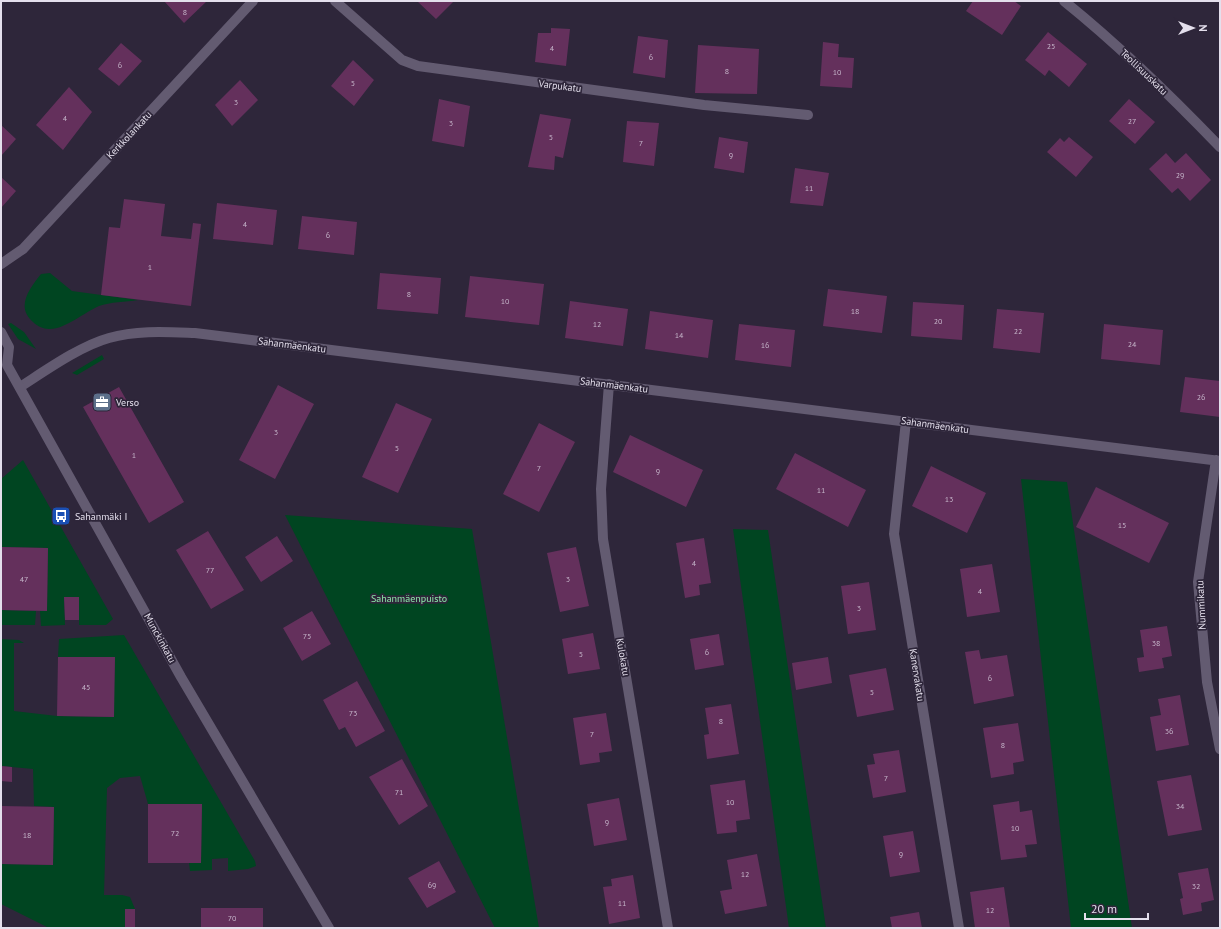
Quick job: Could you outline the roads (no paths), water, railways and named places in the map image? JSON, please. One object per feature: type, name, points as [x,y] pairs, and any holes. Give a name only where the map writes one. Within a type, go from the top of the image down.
[{"type":"street","name":"Kerkkolankatu","points":[[1,264],[23,250],[253,1]]},
{"type":"street","name":"Varpukatu","points":[[335,1],[402,60],[418,66],[704,105],[808,115]]},
{"type":"street","name":"Teollisuuskatu","points":[[1064,1],[1106,35],[1182,107],[1220,147]]},
{"type":"street","name":"Munckinkatu","points":[[1,332],[9,347],[4,364],[20,387],[181,677],[329,928]]},
{"type":"street","name":"Sahanmäenkatu","points":[[20,387],[97,342],[122,335],[154,332],[195,333],[1218,461]]},
{"type":"street","name":"Kulokatu","points":[[608,384],[601,489],[602,539],[668,928]]},
{"type":"street","name":"Kanervakatu","points":[[906,421],[894,534],[959,928]]},
{"type":"street","name":"Nummikatu","points":[[1218,461],[1198,582],[1207,682],[1220,749]]},
{"type":"street","name":"Munckinkatu","points":[[317,908],[320,928]]},
{"type":"place","name":"Verso","points":[[102,402]]},
{"type":"place","name":"Sahanmäki I","points":[[61,516]]},
{"type":"park label","name":"Sahanmäenpuisto","points":[[409,598]]}]
